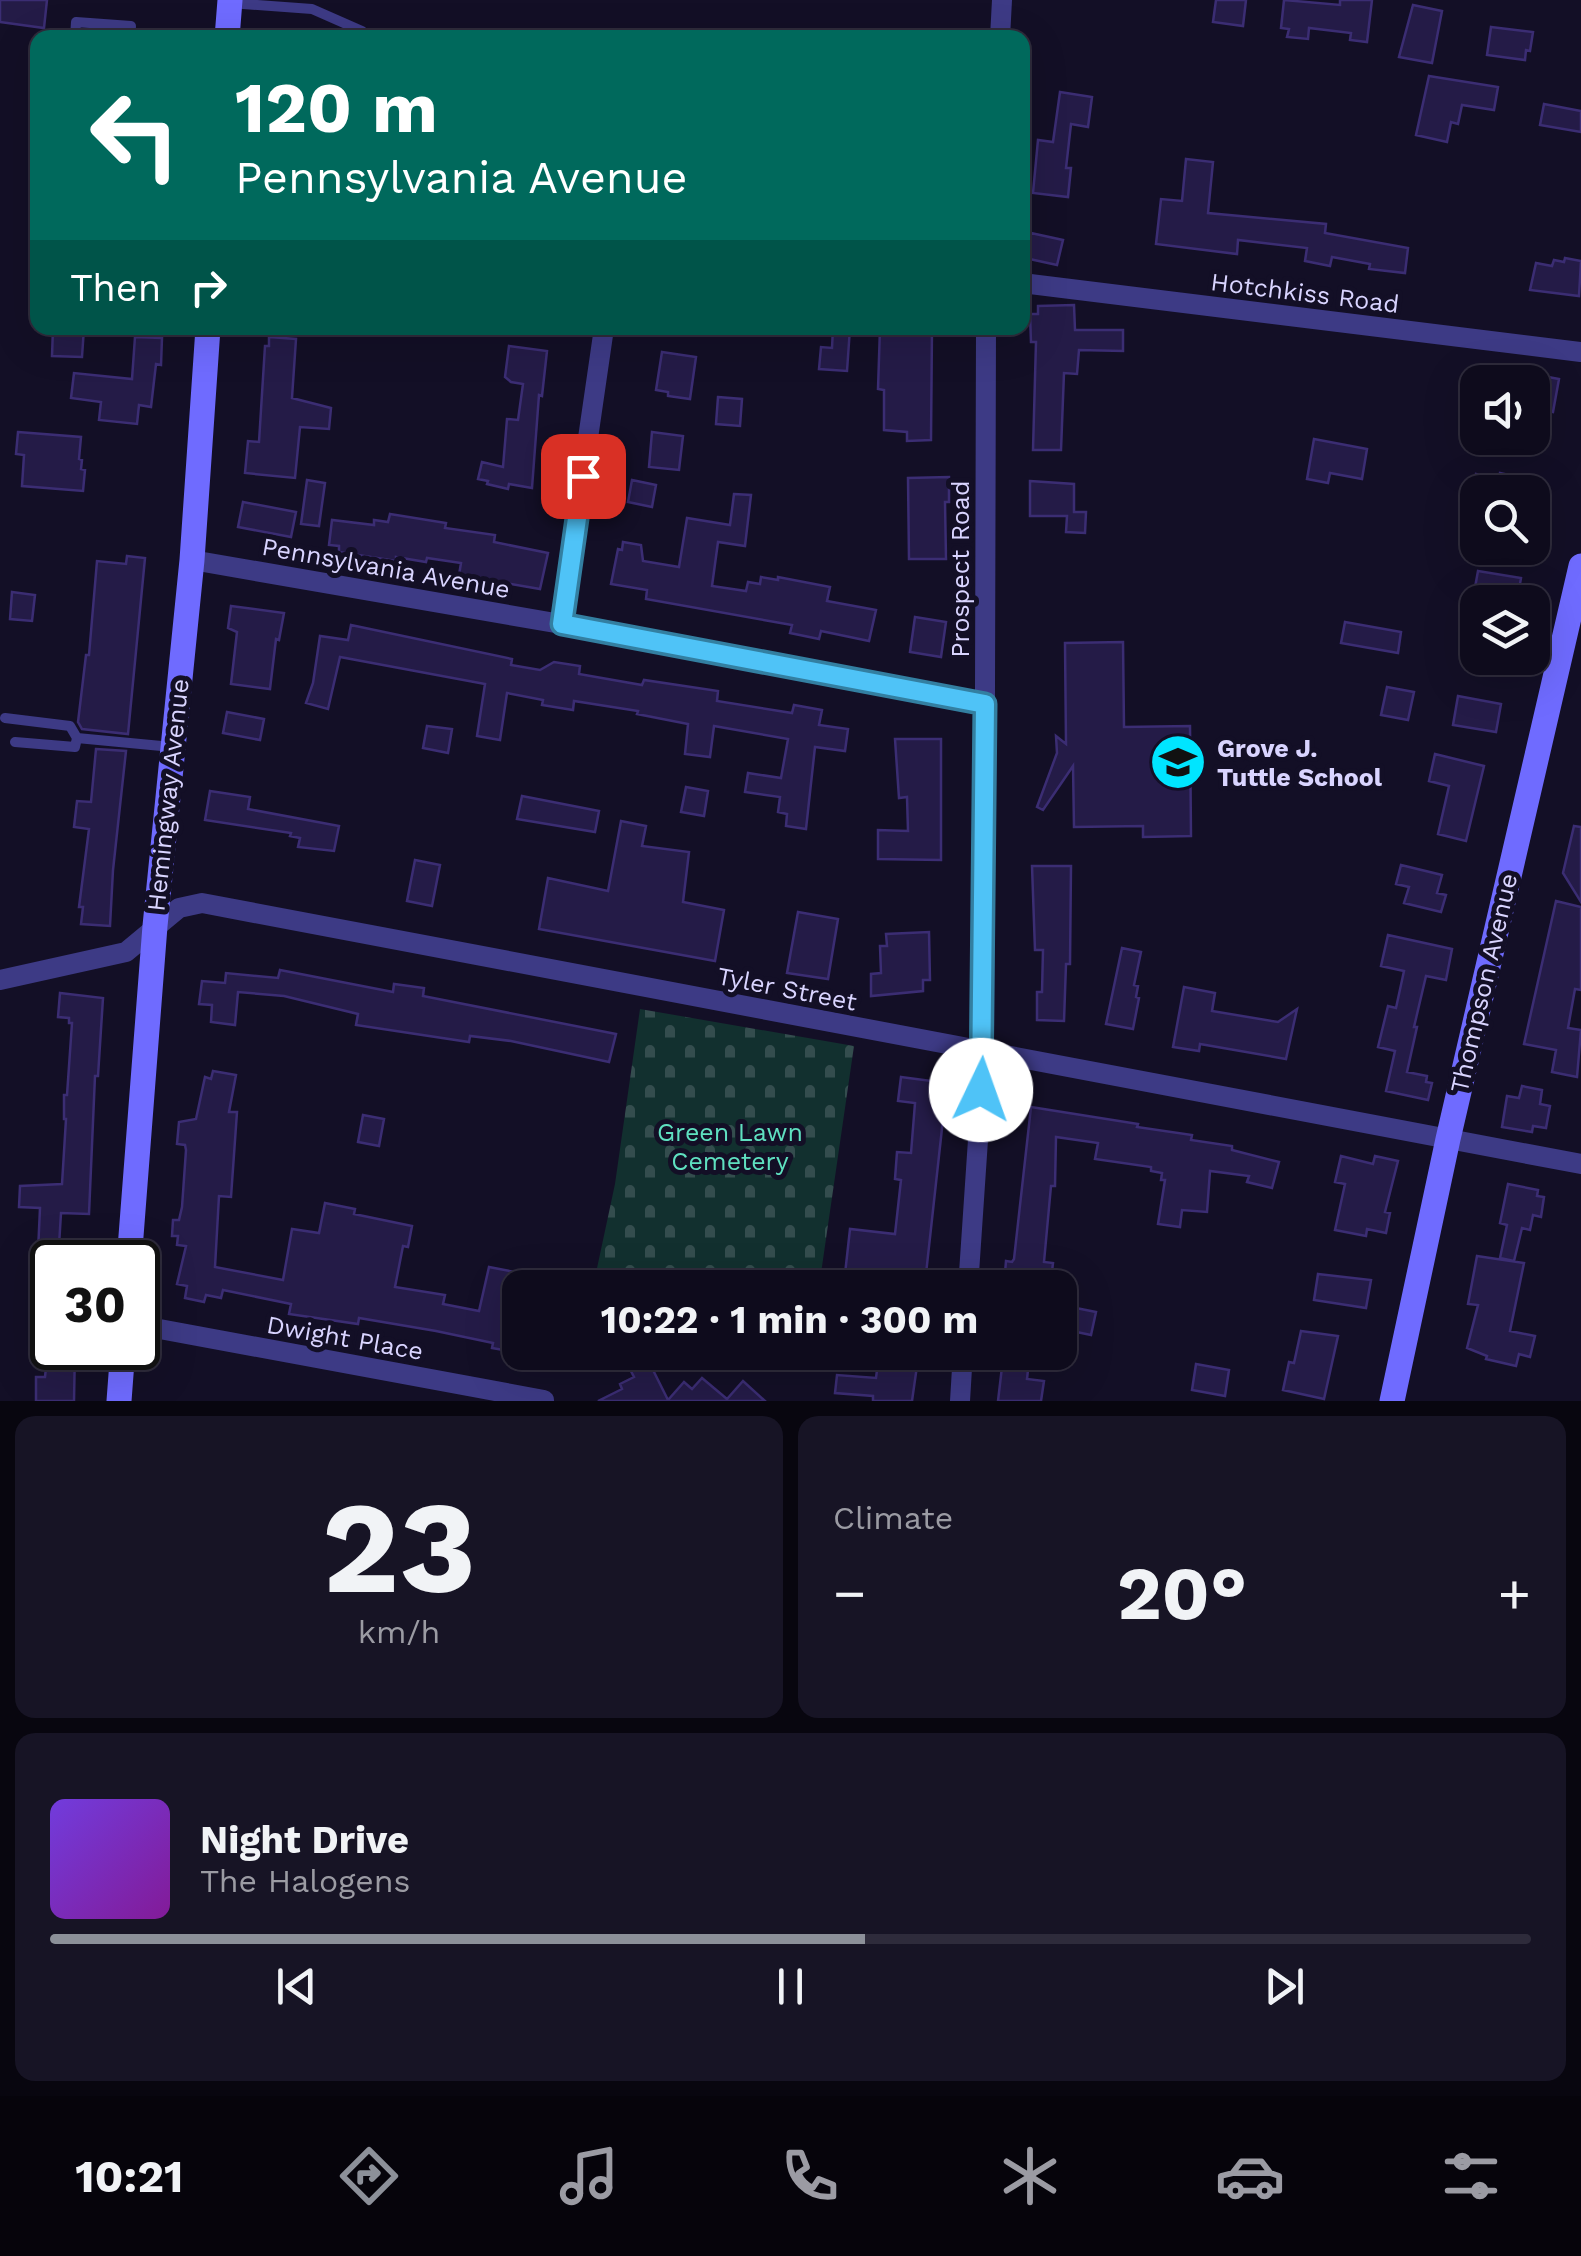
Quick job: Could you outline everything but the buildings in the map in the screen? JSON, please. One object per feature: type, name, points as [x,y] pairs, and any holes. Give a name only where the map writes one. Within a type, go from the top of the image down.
[{"type":"main road","points":[[228,30],[230,1]]},
{"type":"main road","name":"Hemingway Avenue","points":[[132,1240],[155,926],[192,560],[208,335]]},
{"type":"main road","name":"Thompson Avenue","points":[[1392,1401],[1448,1139],[1581,566]]},
{"type":"main road","points":[[118,1401],[121,1370]]},
{"type":"street","points":[[1000,30],[1002,0]]},
{"type":"street","name":"Hotchkiss Road","points":[[1030,284],[1581,352]]},
{"type":"street","points":[[562,624],[603,335]]},
{"type":"street","name":"Prospect Road","points":[[969,1270],[984,1051],[986,335]]},
{"type":"street","name":"Pennsylvania Avenue","points":[[192,560],[562,624],[985,704]]},
{"type":"street","name":"Tyler Street","points":[[0,980],[126,952],[179,908],[202,904],[1581,1164]]},
{"type":"street","name":"Dwight Place","points":[[160,1329],[544,1400]]},
{"type":"street","points":[[960,1401],[962,1370]]},
{"type":"lane","points":[[230,1],[312,9],[360,30]]},
{"type":"lane","points":[[76,30],[76,22],[131,26],[131,30]]},
{"type":"lane","points":[[5,718],[70,726],[77,738],[76,747],[15,742]]},
{"type":"lane","points":[[77,738],[173,747]]},
{"type":"green space","name":"Green Lawn Cemetery","points":[[640,1009],[854,1046],[821,1270],[597,1270],[615,1184]]},
{"type":"place","name":"Grove J. Tuttle School","points":[[1178,762]]},
{"type":"route","points":[[583,476],[562,624],[985,704],[981,1090]]}]
